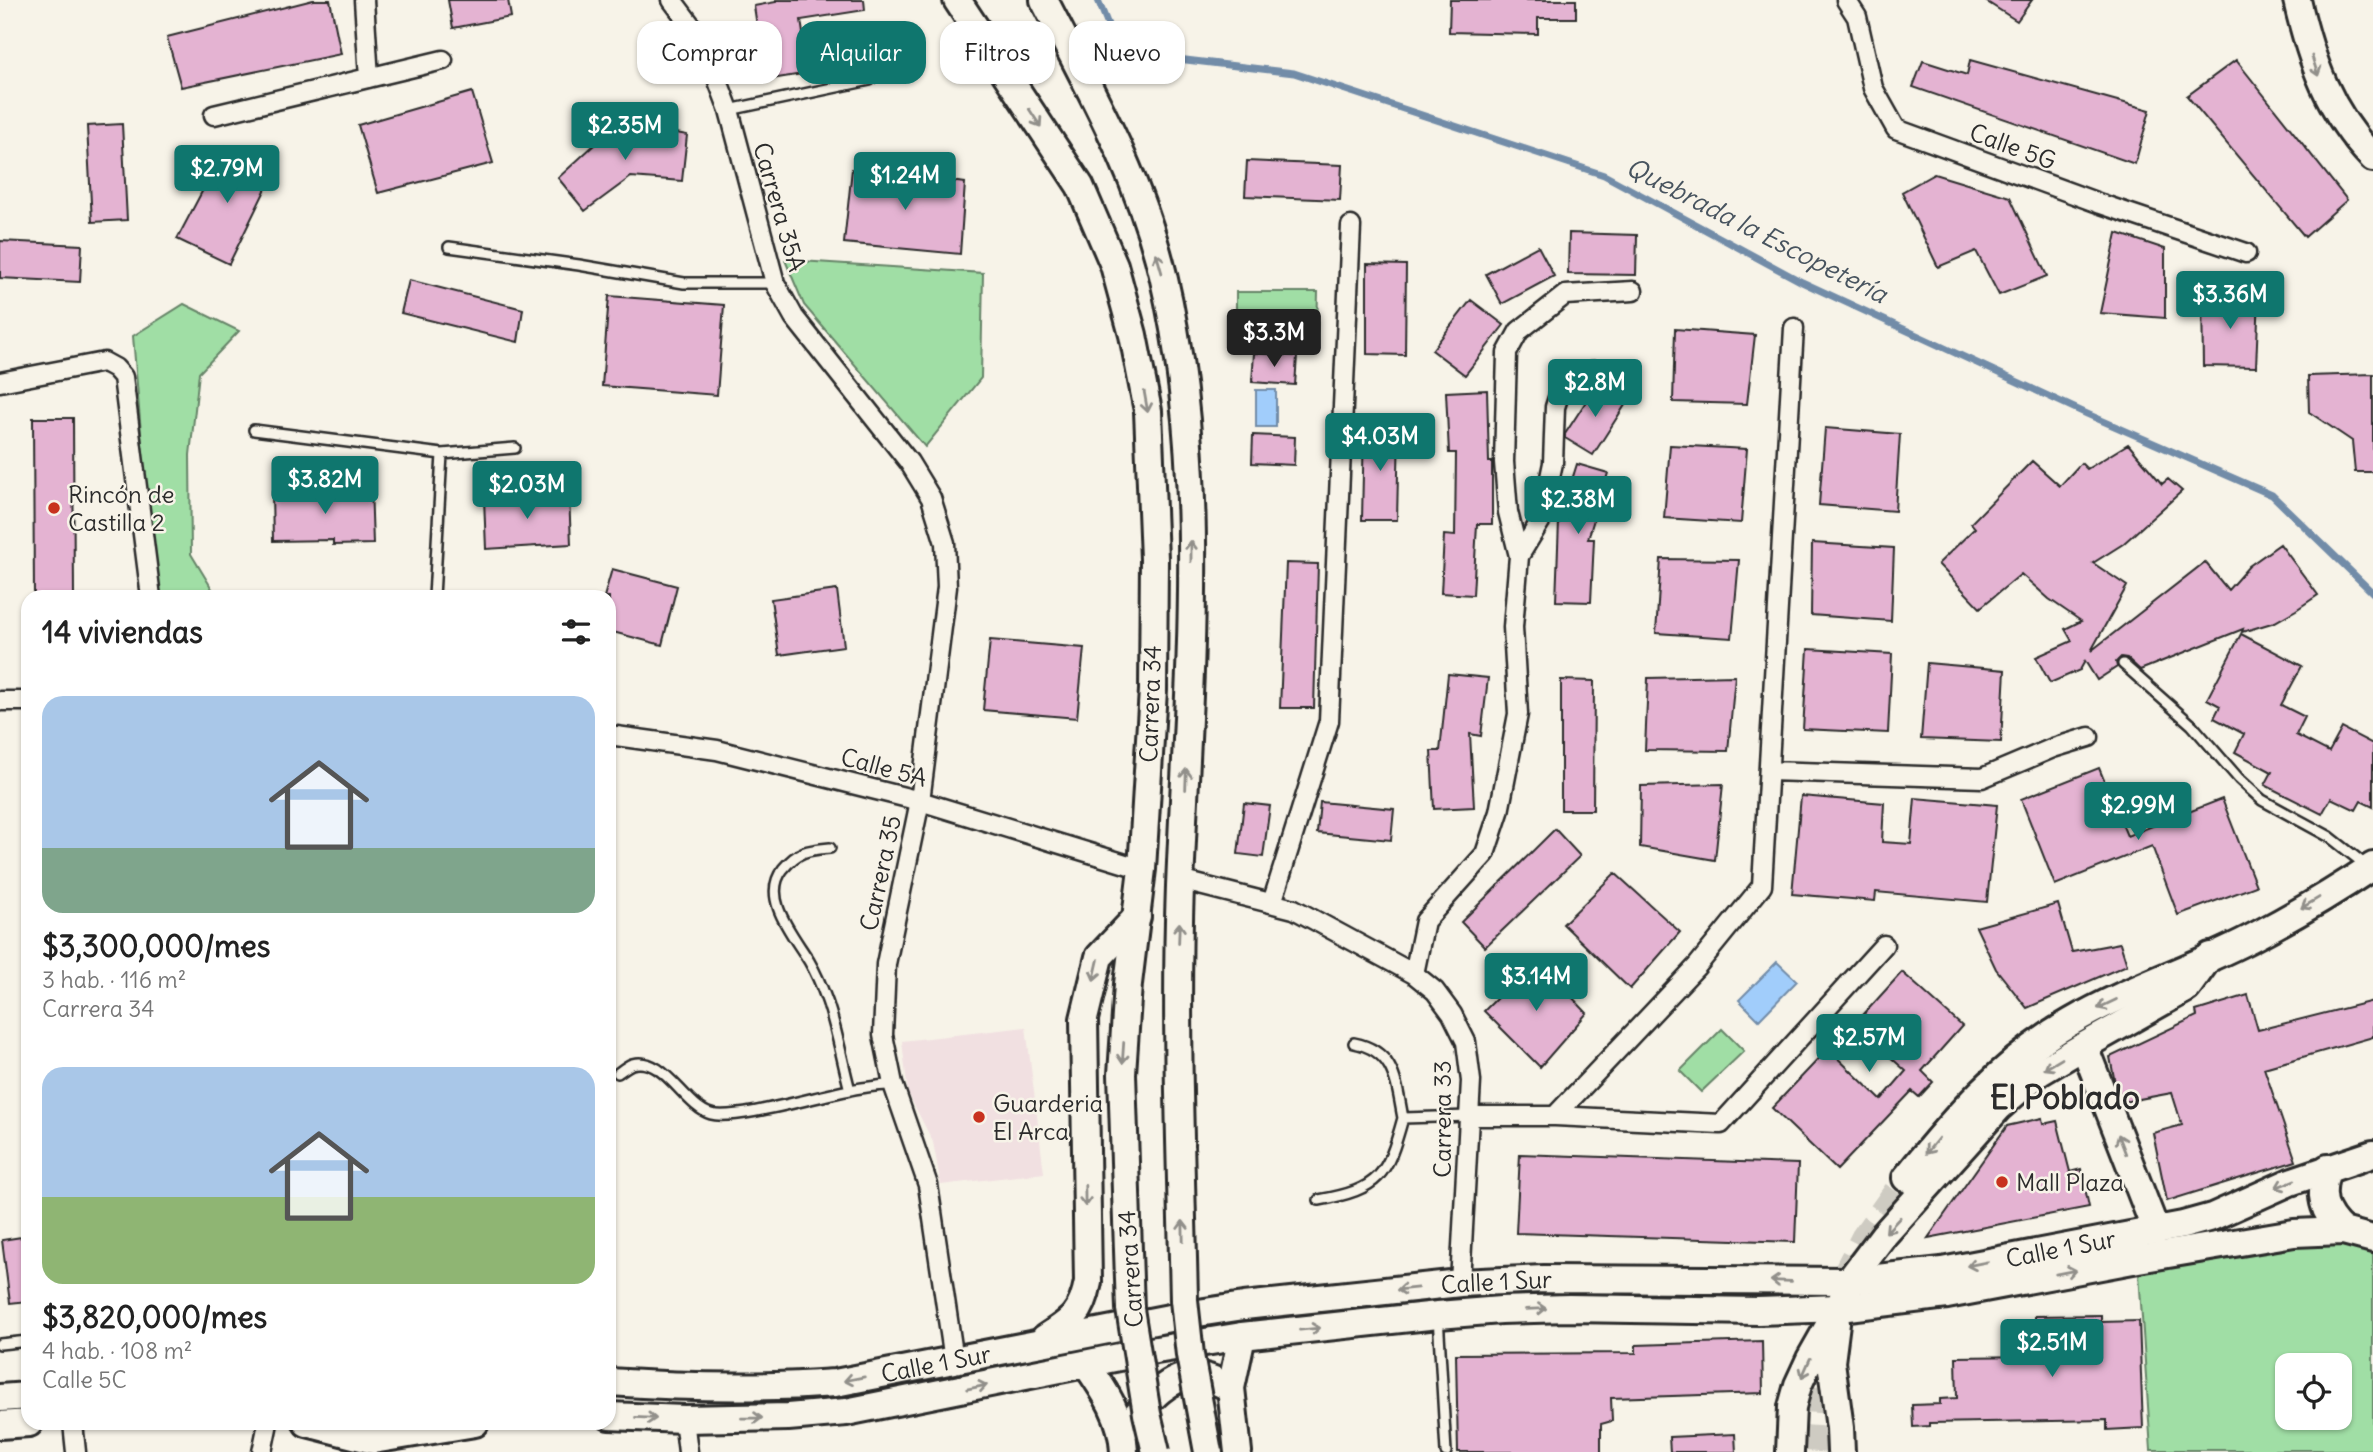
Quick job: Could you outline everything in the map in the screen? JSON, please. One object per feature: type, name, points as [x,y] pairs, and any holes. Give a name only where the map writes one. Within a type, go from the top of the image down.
[{"type":"street","points":[[363,0],[369,78]]},
{"type":"street","name":"Carrera 35A","points":[[672,0],[696,32],[729,110],[775,284],[794,317],[869,412]]},
{"type":"street","name":"Carrera 34","points":[[1044,0],[1107,121],[1131,176],[1163,275],[1184,408],[1191,528],[1190,676],[1177,986],[1184,1300],[1190,1355],[1208,1452]]},
{"type":"street","name":"Calle 5G","points":[[1846,0],[1857,17],[1872,88],[1896,129],[2101,204],[2246,253]]},
{"type":"street","points":[[2297,0],[2319,79],[2338,114],[2373,158]]},
{"type":"street","name":"Carrera 34","points":[[966,5],[1080,186],[1114,265],[1133,335],[1148,411],[1154,559],[1153,690],[1142,869],[1128,984],[1122,1074],[1130,1309],[1156,1452]]},
{"type":"street","points":[[214,115],[443,60]]},
{"type":"street","points":[[1272,904],[1329,720],[1351,226]]},
{"type":"street","points":[[1181,880],[1294,909],[1414,974],[1425,921],[1485,854],[1499,812],[1518,714],[1513,627],[1519,556],[1508,512],[1504,462],[1507,353],[1519,331],[1565,295],[1633,291]]},
{"type":"street","points":[[1555,1116],[1697,966],[1762,886],[1794,328]]},
{"type":"street","points":[[0,382],[104,362],[115,368],[123,377],[149,590]]},
{"type":"street","points":[[1519,556],[1541,520],[1553,463],[1555,407],[1562,386],[1574,377],[1592,371],[1614,370]]},
{"type":"street","name":"Carrera 35","points":[[869,412],[909,462],[931,498],[946,543],[947,587],[920,802],[886,964],[883,1035],[893,1084],[928,1185],[954,1360]]},
{"type":"street","points":[[0,701],[21,701]]},
{"type":"street","name":"Calle 5A","points":[[616,736],[717,750],[920,802],[1142,869]]},
{"type":"street","points":[[1769,771],[1982,778],[2053,748],[2088,737]]},
{"type":"street","points":[[1906,1178],[1979,1094],[2033,1047],[2071,1022],[2258,935],[2371,867]]},
{"type":"street","points":[[1035,1343],[1075,1318],[1084,1301],[1088,1282],[1084,1019],[1099,957],[1136,917]]},
{"type":"street","points":[[1471,1116],[1555,1116],[1721,1124],[1884,945]]},
{"type":"street","points":[[1790,1452],[1792,1408],[1798,1385],[1839,1308],[1849,1281],[1883,1236],[1998,1108],[2040,1072],[2187,988],[2210,956]]},
{"type":"street","name":"Carrera 33","points":[[1414,974],[1435,991],[1452,1014],[1466,1042],[1471,1081],[1471,1116],[1460,1283]]},
{"type":"street","points":[[2084,1045],[2156,1231]]},
{"type":"street","name":"Calle 1 Sur","points":[[616,1382],[781,1387],[835,1383],[1185,1315],[1244,1306],[1460,1283],[1544,1279],[1849,1281],[1942,1271],[2156,1231],[2212,1217],[2328,1168],[2373,1154]]},
{"type":"street","points":[[2328,1168],[2323,1180],[2323,1203],[2334,1224],[2343,1231]]},
{"type":"street","name":"Calle 1 Sur","points":[[616,1416],[684,1419],[788,1417],[846,1412],[1144,1352],[1242,1336],[1438,1315],[1569,1308],[1758,1311],[1839,1308],[1947,1295],[2285,1235],[2343,1231],[2373,1239]]},
{"type":"street","points":[[1839,1308],[1831,1362],[1841,1452]]},
{"type":"street","points":[[1238,1452],[1231,1388],[1242,1336]]},
{"type":"street","points":[[1086,1364],[1114,1407],[1123,1442]]},
{"type":"street","points":[[1123,1442],[1153,1397],[1181,1377],[1200,1376],[1231,1388]]},
{"type":"street","points":[[0,1398],[21,1396]]},
{"type":"street","points":[[684,1419],[688,1452]]},
{"type":"street","points":[[0,1426],[21,1424]]},
{"type":"street","points":[[74,1430],[76,1452]]},
{"type":"street","points":[[262,1452],[267,1430]]},
{"type":"street","points":[[334,1430],[373,1440],[433,1430]]},
{"type":"street","points":[[373,1440],[387,1436],[394,1430]]},
{"type":"lane","points":[[729,110],[851,84]]},
{"type":"lane","points":[[449,247],[579,265],[684,284],[775,284]]},
{"type":"lane","points":[[254,430],[442,454],[515,448]]},
{"type":"lane","points":[[435,590],[442,454]]},
{"type":"lane","points":[[2123,664],[2192,725],[2239,779],[2262,800],[2330,837],[2371,867]]},
{"type":"lane","points":[[830,848],[794,856],[778,876],[775,895],[783,922],[813,967],[827,1002],[850,1090]]},
{"type":"lane","points":[[1320,1200],[1347,1195],[1368,1186],[1385,1169],[1403,1118],[1392,1069],[1382,1055],[1369,1046],[1354,1042]]},
{"type":"lane","points":[[618,1073],[632,1064],[648,1065],[666,1075],[693,1104],[712,1114],[737,1114],[850,1090],[893,1084]]},
{"type":"lane","points":[[1403,1118],[1471,1116]]},
{"type":"lane","points":[[1438,1315],[1446,1452]]},
{"type":"lane","points":[[0,1344],[21,1342]]},
{"type":"shaded area","name":"Guarderia El Arca","points":[[1026,1027],[1044,1173],[941,1185],[933,1142],[908,1093],[902,1041]]},
{"type":"green space","points":[[785,260],[983,273],[981,378],[925,447],[804,305]]},
{"type":"green space","points":[[1236,292],[1318,292],[1317,331],[1236,331]]},
{"type":"green space","points":[[184,304],[239,331],[199,373],[190,455],[191,554],[213,590],[154,590],[133,336]]},
{"type":"green space","points":[[1722,1029],[1744,1051],[1701,1092],[1680,1071]]},
{"type":"green space","points":[[2266,1238],[2373,1246],[2373,1450],[2151,1450],[2138,1259]]},
{"type":"water","points":[[1256,390],[1276,390],[1276,427],[1256,427]]},
{"type":"water","points":[[1777,962],[1797,981],[1759,1020],[1739,1000]]},
{"type":"building","points":[[313,0],[330,0],[341,54],[181,87],[167,37]]},
{"type":"building","points":[[448,0],[508,0],[511,17],[453,28]]},
{"type":"building","points":[[864,0],[865,10],[796,21],[796,75],[782,77],[782,21],[756,21],[754,6],[776,2]]},
{"type":"building","points":[[1450,0],[1576,0],[1576,18],[1538,18],[1538,34],[1449,32]]},
{"type":"building","points":[[1984,0],[2032,0],[2017,21]]},
{"type":"building","points":[[1970,60],[2150,110],[2135,164],[1913,87],[1923,61],[1967,75]]},
{"type":"building","points":[[2236,60],[2347,200],[2305,237],[2187,96]]},
{"type":"building","points":[[472,92],[493,163],[378,193],[358,125]]},
{"type":"building","points":[[619,122],[687,135],[682,181],[631,177],[585,211],[558,178]]},
{"type":"building","points":[[122,124],[127,220],[92,222],[87,126]]},
{"type":"building","points":[[226,146],[276,168],[229,264],[177,239]]},
{"type":"building","points":[[1247,161],[1342,165],[1340,200],[1245,196]]},
{"type":"building","points":[[852,169],[965,183],[960,254],[844,243]]},
{"type":"building","points":[[1934,174],[2010,197],[2047,276],[1999,295],[1976,251],[1938,267],[1902,192]]},
{"type":"building","points":[[1569,233],[1637,235],[1636,275],[1568,274]]},
{"type":"building","points":[[2117,233],[2165,249],[2165,318],[2100,313]]},
{"type":"building","points":[[0,241],[82,245],[80,282],[0,278]]},
{"type":"building","points":[[1538,246],[1554,276],[1502,304],[1486,274]]},
{"type":"building","points":[[1367,264],[1406,265],[1405,355],[1367,354]]},
{"type":"building","points":[[409,280],[523,309],[518,342],[401,313]]},
{"type":"building","points":[[2259,295],[2256,367],[2203,366],[2202,297]]},
{"type":"building","points":[[609,296],[724,305],[717,395],[602,386]]},
{"type":"building","points":[[1471,300],[1504,325],[1465,375],[1432,350]]},
{"type":"building","points":[[1675,329],[1755,335],[1747,404],[1673,402]]},
{"type":"building","points":[[1254,353],[1297,356],[1295,385],[1252,382]]},
{"type":"building","points":[[2373,374],[2373,472],[2355,472],[2352,441],[2309,412],[2308,376]]},
{"type":"building","points":[[1598,383],[1627,402],[1593,455],[1565,438],[1565,434]]},
{"type":"building","points":[[1487,390],[1489,462],[1492,462],[1492,524],[1477,524],[1473,595],[1441,593],[1444,535],[1455,536],[1456,453],[1449,453],[1446,392]]},
{"type":"building","name":"Rincón de Castilla 2","points":[[33,418],[73,418],[74,590],[34,590]]},
{"type":"building","points":[[1364,426],[1399,427],[1397,520],[1362,520]]},
{"type":"building","points":[[1825,428],[1900,434],[1895,511],[1819,505]]},
{"type":"building","points":[[1253,435],[1295,437],[1294,465],[1252,463]]},
{"type":"building","points":[[2128,444],[2162,484],[2168,479],[2182,491],[2123,544],[2093,563],[2127,586],[2091,651],[2205,562],[2228,590],[2249,566],[2280,544],[2318,595],[2275,622],[2242,632],[2243,629],[2140,670],[2127,658],[2121,657],[2116,662],[2117,667],[2097,680],[2085,661],[2080,670],[2050,683],[2036,657],[2072,641],[2065,629],[2081,621],[2049,599],[2021,574],[1980,608],[1938,564],[1975,528],[1971,523],[2032,461],[2060,486],[2081,463],[2087,469]]},
{"type":"building","points":[[1670,445],[1747,449],[1741,523],[1664,518]]},
{"type":"building","points":[[1577,464],[1608,473],[1588,539],[1594,539],[1591,602],[1556,601],[1559,521]]},
{"type":"building","points":[[371,485],[373,544],[333,545],[333,540],[273,541],[272,492],[331,491],[331,486]]},
{"type":"building","points":[[569,494],[571,544],[486,549],[484,498]]},
{"type":"building","points":[[1812,543],[1894,548],[1891,621],[1811,615]]},
{"type":"building","points":[[1661,559],[1739,560],[1732,638],[1656,633]]},
{"type":"building","points":[[1286,563],[1318,564],[1314,708],[1280,708]]},
{"type":"building","points":[[612,569],[677,586],[662,645],[616,633],[616,590],[606,590]]},
{"type":"building","points":[[837,590],[844,646],[779,655],[771,599]]},
{"type":"building","points":[[2241,634],[2302,666],[2281,705],[2305,717],[2296,735],[2329,752],[2342,728],[2373,744],[2373,807],[2361,801],[2356,810],[2331,798],[2322,814],[2265,785],[2272,772],[2235,752],[2244,734],[2214,718],[2220,706],[2207,699]]},
{"type":"building","points":[[990,640],[1084,648],[1077,718],[983,710]]},
{"type":"building","points":[[1808,649],[1892,654],[1888,733],[1803,729]]},
{"type":"building","points":[[1927,663],[2005,670],[2001,742],[1921,739]]},
{"type":"building","points":[[1448,674],[1488,678],[1481,736],[1470,734],[1474,807],[1434,809],[1431,751],[1440,751]]},
{"type":"building","points":[[1735,676],[1728,751],[1645,750],[1648,678]]},
{"type":"building","points":[[1561,680],[1594,681],[1593,810],[1561,810]]},
{"type":"building","points":[[2099,768],[2127,836],[2222,799],[2256,886],[2178,915],[2152,846],[2055,885],[2021,799]]},
{"type":"building","points":[[1723,784],[1715,860],[1640,847],[1641,786]]},
{"type":"building","points":[[1801,796],[1884,803],[1882,842],[1911,844],[1915,798],[1997,805],[1987,902],[1876,892],[1875,901],[1792,894]]},
{"type":"building","points":[[1320,802],[1394,809],[1391,840],[1317,833]]},
{"type":"building","points":[[1244,803],[1270,806],[1263,857],[1238,854]]},
{"type":"building","points":[[1555,829],[1580,856],[1485,947],[1461,922]]},
{"type":"building","points":[[1615,873],[1680,932],[1630,989],[1563,924]]},
{"type":"building","points":[[2058,904],[2072,952],[2120,943],[2127,965],[2027,1008],[1996,969],[1976,927]]},
{"type":"building","points":[[1536,959],[1587,1013],[1540,1067],[1484,1011]]},
{"type":"building","points":[[1902,972],[1962,1026],[1922,1071],[1933,1082],[1919,1097],[1912,1091],[1837,1170],[1772,1108],[1828,1049],[1881,1100],[1906,1071],[1854,1025]]},
{"type":"building","points":[[2248,995],[2258,1030],[2373,1001],[2373,1037],[2264,1068],[2296,1161],[2167,1201],[2153,1133],[2182,1125],[2172,1093],[2123,1102],[2115,1083],[2110,1057],[2197,1016],[2196,1011]]},
{"type":"building","points":[[2042,1118],[2043,1124],[2057,1121],[2070,1172],[2081,1169],[2089,1207],[1928,1238],[2007,1126]]},
{"type":"building","points":[[1520,1154],[1798,1164],[1795,1242],[1516,1233]]},
{"type":"building","points":[[21,1237],[21,1302],[10,1303],[2,1240]]},
{"type":"building","points":[[2101,1315],[2101,1322],[2139,1321],[2143,1428],[2107,1430],[2107,1420],[1930,1423],[1930,1426],[1913,1427],[1912,1405],[1940,1404],[1940,1399],[1957,1398],[1956,1357],[2035,1356],[2035,1316]]},
{"type":"building","points":[[1762,1341],[1763,1393],[1611,1398],[1612,1421],[1601,1424],[1601,1452],[1458,1452],[1456,1354],[1636,1353],[1636,1345]]},
{"type":"building","points":[[1735,1434],[1736,1452],[1670,1452],[1669,1437]]},
{"type":"waterway","name":"Quebrada la Escopetería","points":[[1098,0],[1119,52],[1294,73],[1604,175],[1802,282],[2087,414],[2272,495],[2373,593]]},
{"type":"tunnel","points":[[1842,1280],[1864,1237],[1906,1178]]},
{"type":"tunnel","points":[[1818,1452],[1825,1355]]},
{"type":"place","name":"Rincón de Castilla 2","points":[[54,508]]},
{"type":"place","name":"Guarderia El Arca","points":[[979,1117]]},
{"type":"place","name":"Mall Plaza","points":[[2002,1182]]},
{"type":"district","name":"El Poblado","points":[[2065,1097]]}]
